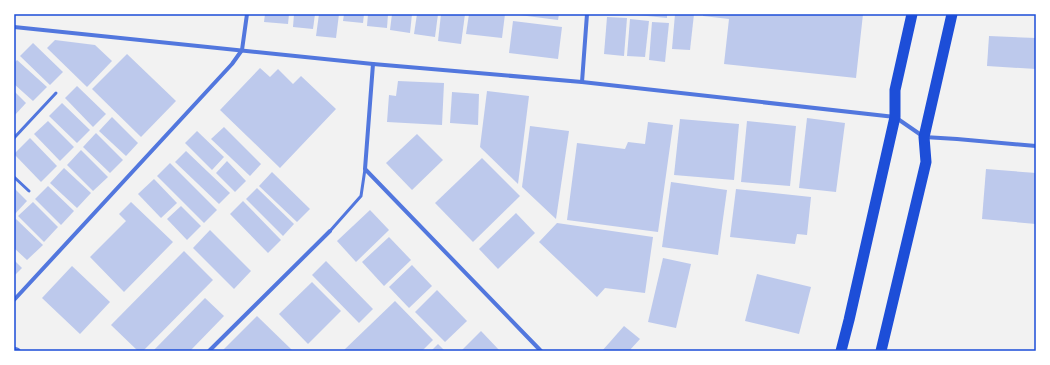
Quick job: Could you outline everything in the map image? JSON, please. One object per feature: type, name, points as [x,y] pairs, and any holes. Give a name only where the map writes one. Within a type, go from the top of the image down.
[{"type":"highway","points":[[841,351],[894,117],[895,90],[912,14]]},
{"type":"highway","points":[[881,351],[926,162],[924,137],[952,14]]},
{"type":"street","points":[[14,300],[232,64],[242,50],[247,14]]},
{"type":"street","points":[[582,82],[587,14]]},
{"type":"street","points":[[14,27],[373,64],[582,82],[894,117],[924,137],[1036,146]]},
{"type":"street","points":[[373,64],[365,169],[541,351]]},
{"type":"street","points":[[209,351],[330,231]]},
{"type":"lane","points":[[14,138],[56,93]]},
{"type":"lane","points":[[330,231],[362,196],[365,169]]},
{"type":"lane","points":[[14,176],[29,191]]},
{"type":"building","points":[[265,14],[289,14],[288,24],[264,22]]},
{"type":"building","points":[[294,14],[315,14],[313,29],[293,27]]},
{"type":"building","points":[[319,14],[339,14],[336,38],[316,36]]},
{"type":"building","points":[[344,14],[364,14],[363,23],[343,21]]},
{"type":"building","points":[[368,14],[388,14],[387,28],[367,26]]},
{"type":"building","points":[[392,14],[412,14],[410,33],[390,30]]},
{"type":"building","points":[[417,14],[438,14],[435,37],[414,34]]},
{"type":"building","points":[[441,14],[465,14],[461,44],[438,41]]},
{"type":"building","points":[[469,14],[505,14],[502,38],[466,34]]},
{"type":"building","points":[[519,14],[559,14],[558,20]]},
{"type":"building","points":[[667,14],[667,18],[637,15]]},
{"type":"building","points":[[675,14],[694,14],[690,50],[672,49]]},
{"type":"building","points":[[703,14],[863,14],[856,78],[724,64],[729,19],[703,16]]},
{"type":"building","points":[[607,17],[627,18],[624,56],[604,54]]},
{"type":"building","points":[[630,19],[649,21],[645,57],[627,56]]},
{"type":"building","points":[[513,21],[562,27],[558,59],[509,53]]},
{"type":"building","points":[[652,22],[669,23],[665,62],[649,60]]},
{"type":"building","points":[[989,36],[1036,38],[1036,69],[987,66]]},
{"type":"building","points":[[55,40],[95,45],[112,61],[87,87],[47,48]]},
{"type":"building","points":[[33,43],[63,72],[50,85],[20,56]]},
{"type":"building","points":[[127,54],[176,101],[141,137],[92,89]]},
{"type":"building","points":[[17,60],[47,87],[33,101],[14,84],[14,63]]},
{"type":"building","points":[[260,68],[270,77],[278,69],[293,84],[301,76],[336,109],[280,168],[220,110]]},
{"type":"building","points":[[398,81],[444,83],[442,125],[387,122],[389,95],[396,96]]},
{"type":"building","points":[[77,86],[106,114],[93,127],[65,98]]},
{"type":"building","points":[[14,91],[26,103],[14,116]]},
{"type":"building","points":[[487,91],[529,96],[518,184],[480,147]]},
{"type":"building","points":[[452,92],[479,94],[478,125],[450,123]]},
{"type":"building","points":[[62,103],[90,130],[77,143],[49,116]]},
{"type":"building","points":[[112,117],[138,143],[126,156],[99,131]]},
{"type":"building","points":[[807,118],[845,123],[836,192],[799,188]]},
{"type":"building","points":[[680,119],[739,124],[734,180],[674,175]]},
{"type":"building","points":[[48,121],[74,147],[60,161],[34,134]]},
{"type":"building","points":[[747,121],[796,126],[790,186],[741,182]]},
{"type":"building","points":[[648,122],[673,125],[658,232],[567,220],[577,143],[625,149],[628,142],[645,144]]},
{"type":"building","points":[[530,126],[569,131],[556,219],[522,187]]},
{"type":"building","points":[[224,127],[261,164],[250,176],[211,139]]},
{"type":"building","points":[[197,131],[224,157],[212,170],[185,143]]},
{"type":"building","points":[[96,133],[123,160],[110,173],[83,147]]},
{"type":"building","points":[[417,134],[443,160],[412,190],[386,163]]},
{"type":"building","points":[[30,138],[57,166],[41,182],[14,154]]},
{"type":"building","points":[[81,150],[108,177],[93,191],[67,165]]},
{"type":"building","points":[[186,151],[230,193],[219,204],[175,162]]},
{"type":"building","points":[[482,158],[520,196],[473,242],[435,203]]},
{"type":"building","points":[[227,161],[246,181],[235,192],[216,173]]},
{"type":"building","points":[[170,163],[217,210],[204,223],[157,176]]},
{"type":"building","points":[[64,168],[91,193],[77,208],[50,183]]},
{"type":"building","points":[[986,169],[1036,173],[1036,224],[982,219]]},
{"type":"building","points":[[272,172],[310,209],[297,222],[259,186]]},
{"type":"building","points":[[154,179],[177,203],[161,218],[138,194]]},
{"type":"building","points":[[671,182],[727,190],[718,255],[662,247]]},
{"type":"building","points":[[48,186],[74,211],[61,225],[35,199]]},
{"type":"building","points":[[14,188],[27,201],[14,215]]},
{"type":"building","points":[[257,188],[294,224],[283,236],[246,199]]},
{"type":"building","points":[[736,189],[811,197],[807,235],[797,234],[795,244],[730,237]]},
{"type":"building","points":[[243,201],[281,240],[268,253],[230,214]]},
{"type":"building","points":[[33,202],[58,227],[44,242],[18,216]]},
{"type":"building","points":[[131,202],[173,242],[124,292],[90,257],[126,221],[119,214]]},
{"type":"building","points":[[181,206],[201,226],[187,240],[167,219]]},
{"type":"building","points":[[370,210],[389,230],[356,262],[337,241]]},
{"type":"building","points":[[516,213],[535,233],[498,269],[479,249]]},
{"type":"building","points":[[16,219],[43,245],[27,260],[14,248],[14,222]]},
{"type":"building","points":[[557,223],[653,237],[645,293],[605,288],[597,297],[539,242]]},
{"type":"building","points":[[210,230],[251,271],[234,289],[193,248]]},
{"type":"building","points":[[389,237],[411,260],[384,286],[362,262]]},
{"type":"building","points":[[184,251],[213,280],[143,351],[138,351],[111,325]]},
{"type":"building","points":[[663,258],[691,264],[676,328],[648,322]]},
{"type":"building","points":[[14,260],[22,268],[14,276]]},
{"type":"building","points":[[326,261],[373,309],[359,323],[312,275]]},
{"type":"building","points":[[412,265],[432,286],[409,308],[389,287]]},
{"type":"building","points":[[72,266],[110,302],[80,334],[42,298]]},
{"type":"building","points":[[757,274],[811,287],[799,334],[745,321]]},
{"type":"building","points":[[312,282],[341,311],[308,344],[279,314]]},
{"type":"building","points":[[437,290],[467,321],[445,342],[415,312]]},
{"type":"building","points":[[205,298],[224,316],[190,351],[153,351]]},
{"type":"building","points":[[395,301],[433,340],[422,351],[343,351]]},
{"type":"building","points":[[257,316],[293,351],[222,351]]},
{"type":"building","points":[[624,326],[640,339],[629,351],[602,351]]},
{"type":"building","points":[[481,331],[500,351],[461,351]]},
{"type":"building","points":[[438,344],[445,351],[431,351]]}]
